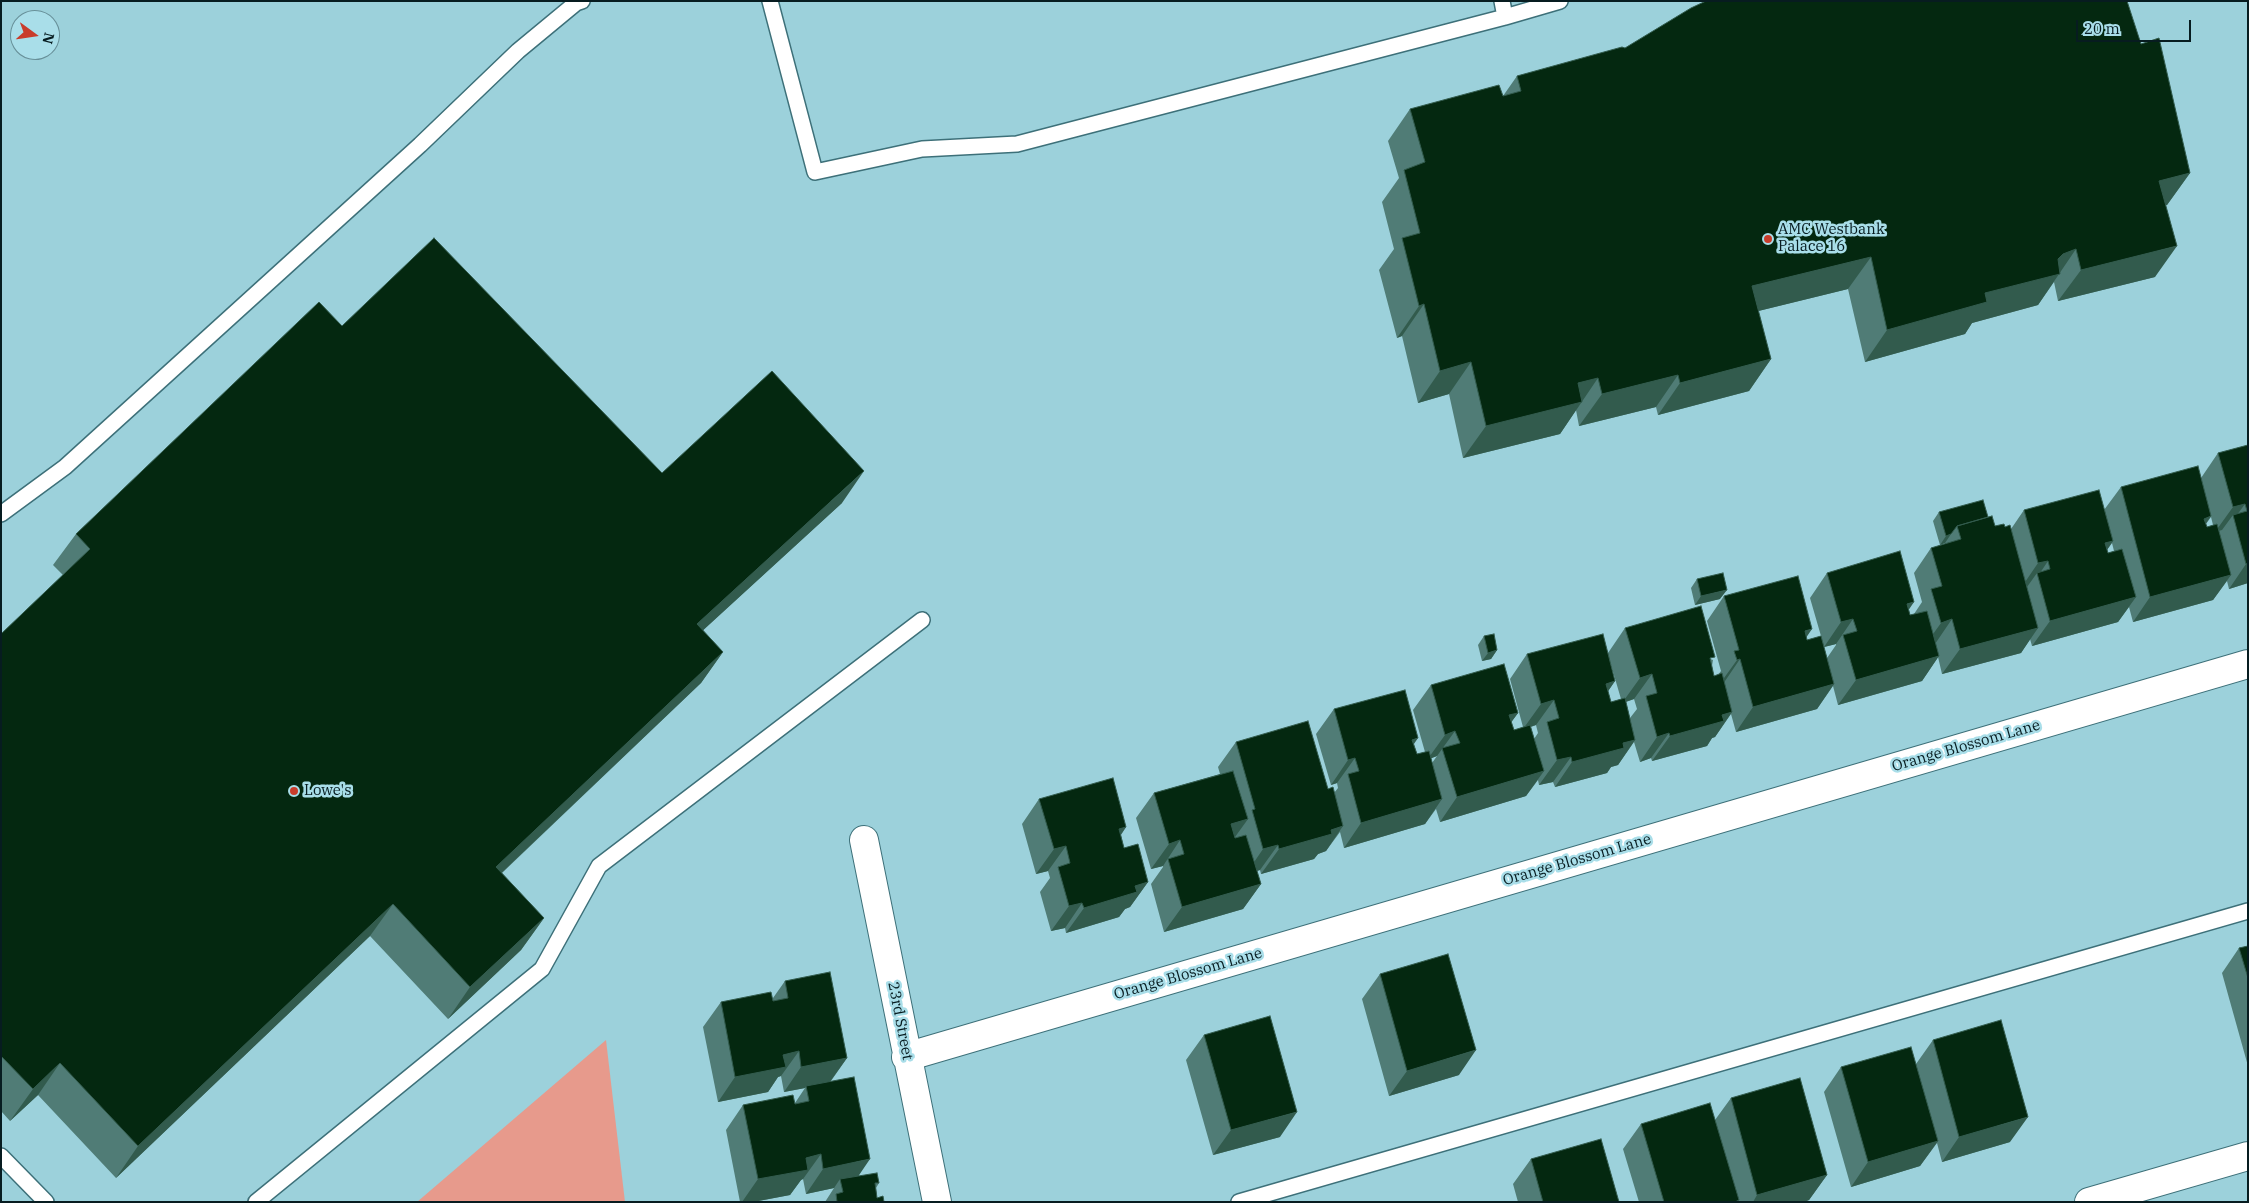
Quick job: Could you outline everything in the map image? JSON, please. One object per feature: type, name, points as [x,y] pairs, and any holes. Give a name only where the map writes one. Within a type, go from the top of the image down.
[{"type":"street","name":"Orange Blossom Lane","points":[[906,1057],[2248,664]]},
{"type":"street","name":"23rd Street","points":[[864,840],[906,1057],[937,1202]]},
{"type":"street","points":[[2090,1202],[2248,1156]]},
{"type":"lane","points":[[1,514],[65,467],[420,145],[518,51],[576,3],[582,1]]},
{"type":"lane","points":[[770,1],[815,172],[922,149],[1017,144],[1560,1]]},
{"type":"lane","points":[[1502,1],[1505,17]]},
{"type":"lane","points":[[256,1202],[542,969],[599,866],[922,620]]},
{"type":"lane","points":[[1240,1202],[2248,911]]},
{"type":"lane","points":[[1,1156],[46,1202]]},
{"type":"shaded area","points":[[606,1040],[625,1202],[417,1202]]},
{"type":"building","name":"AMC Westbank Palace 16","points":[[1706,1],[2127,1],[2141,44],[2159,38],[2190,173],[2159,181],[2177,246],[2081,270],[2076,249],[2063,254],[2058,259],[2060,274],[1985,293],[1987,302],[1887,330],[1871,257],[1752,286],[1771,359],[1680,383],[1678,375],[1602,394],[1598,378],[1578,383],[1582,402],[1486,426],[1471,362],[1440,371],[1424,304],[1419,306],[1402,238],[1420,233],[1404,170],[1425,162],[1410,109],[1499,85],[1503,96],[1521,91],[1517,76],[1622,47],[1625,48]]},
{"type":"building","name":"Lowe's","points":[[434,238],[662,473],[772,371],[864,471],[697,624],[723,652],[496,867],[544,918],[470,987],[393,904],[138,1146],[60,1063],[33,1089],[1,1056],[1,634],[90,549],[76,534],[319,302],[342,326]]},
{"type":"building","points":[[2248,445],[2248,563],[2246,564],[2233,515],[2247,511],[2245,504],[2233,507],[2218,453]]},
{"type":"building","points":[[2198,466],[2211,516],[2204,519],[2207,527],[2217,524],[2231,575],[2150,597],[2121,487]]},
{"type":"building","points":[[2099,490],[2113,541],[2105,543],[2108,553],[2122,549],[2136,597],[2050,621],[2037,573],[2050,569],[2048,561],[2038,563],[2024,510]]},
{"type":"building","points":[[1983,500],[1988,517],[1957,526],[1951,534],[1946,536],[1939,512]]},
{"type":"building","points":[[1992,516],[1995,526],[2004,524],[2005,527],[2010,525],[2038,628],[1960,649],[1952,619],[1941,623],[1931,589],[1942,586],[1931,548],[1961,539],[1957,526]]},
{"type":"building","points":[[1900,551],[1914,602],[1907,604],[1910,615],[1927,611],[1939,656],[1856,680],[1843,635],[1857,631],[1853,619],[1841,622],[1827,573]]},
{"type":"building","points":[[1723,573],[1727,590],[1701,596],[1697,579]]},
{"type":"building","points":[[1798,576],[1812,629],[1805,631],[1807,640],[1821,636],[1834,684],[1753,707],[1740,659],[1737,660],[1734,651],[1739,650],[1724,596]]},
{"type":"building","points":[[1701,606],[1715,657],[1710,658],[1714,676],[1722,673],[1732,712],[1722,715],[1724,721],[1670,736],[1669,733],[1657,737],[1646,696],[1657,693],[1652,674],[1640,678],[1625,628]]},
{"type":"building","points":[[1494,634],[1497,650],[1488,653],[1484,636]]},
{"type":"building","points":[[1603,634],[1615,681],[1606,684],[1611,702],[1625,698],[1635,740],[1623,743],[1624,748],[1572,762],[1571,757],[1557,760],[1547,722],[1559,718],[1554,700],[1541,704],[1527,654]]},
{"type":"building","points":[[1504,664],[1518,713],[1509,715],[1514,730],[1530,725],[1544,771],[1457,797],[1442,748],[1460,743],[1455,731],[1445,735],[1431,685]]},
{"type":"building","points":[[1405,690],[1418,738],[1412,740],[1417,754],[1429,751],[1442,799],[1361,823],[1348,774],[1359,771],[1355,758],[1348,760],[1334,709]]},
{"type":"building","points":[[1308,721],[1328,789],[1333,787],[1343,826],[1331,830],[1332,834],[1279,849],[1278,845],[1263,849],[1252,810],[1255,809],[1236,742]]},
{"type":"building","points":[[1233,771],[1248,819],[1231,824],[1235,838],[1246,835],[1261,884],[1182,907],[1168,859],[1184,854],[1180,840],[1169,844],[1154,793]]},
{"type":"building","points":[[1113,778],[1126,827],[1119,829],[1124,848],[1138,844],[1148,882],[1135,886],[1137,892],[1084,908],[1082,903],[1069,906],[1058,867],[1070,863],[1066,846],[1054,849],[1039,799]]},
{"type":"building","points":[[2248,946],[2248,978],[2239,948]]},
{"type":"building","points":[[1448,954],[1476,1050],[1407,1071],[1380,974]]},
{"type":"building","points":[[830,972],[847,1058],[801,1067],[799,1051],[783,1055],[786,1067],[735,1077],[721,1002],[771,992],[773,1001],[788,998],[785,981]]},
{"type":"building","points":[[1270,1016],[1297,1112],[1231,1130],[1204,1035]]},
{"type":"building","points":[[2001,1020],[2028,1117],[1959,1137],[1933,1040]]},
{"type":"building","points":[[1911,1047],[1938,1141],[1868,1162],[1841,1067]]},
{"type":"building","points":[[854,1077],[870,1159],[823,1169],[821,1154],[806,1158],[808,1170],[758,1179],[743,1105],[793,1095],[795,1104],[809,1101],[806,1086]]},
{"type":"building","points":[[1800,1078],[1827,1175],[1757,1195],[1731,1098]]},
{"type":"building","points":[[1710,1103],[1739,1200],[1735,1202],[1664,1202],[1641,1124]]},
{"type":"building","points":[[1601,1139],[1619,1202],[1543,1202],[1531,1159]]},
{"type":"building","points":[[877,1173],[879,1183],[875,1183],[877,1198],[883,1196],[884,1202],[837,1202],[836,1194],[843,1192],[840,1179]]},
{"type":"place","name":"AMC Westbank Palace 16","points":[[1768,239]]},
{"type":"place","name":"Lowe's","points":[[294,791]]}]
